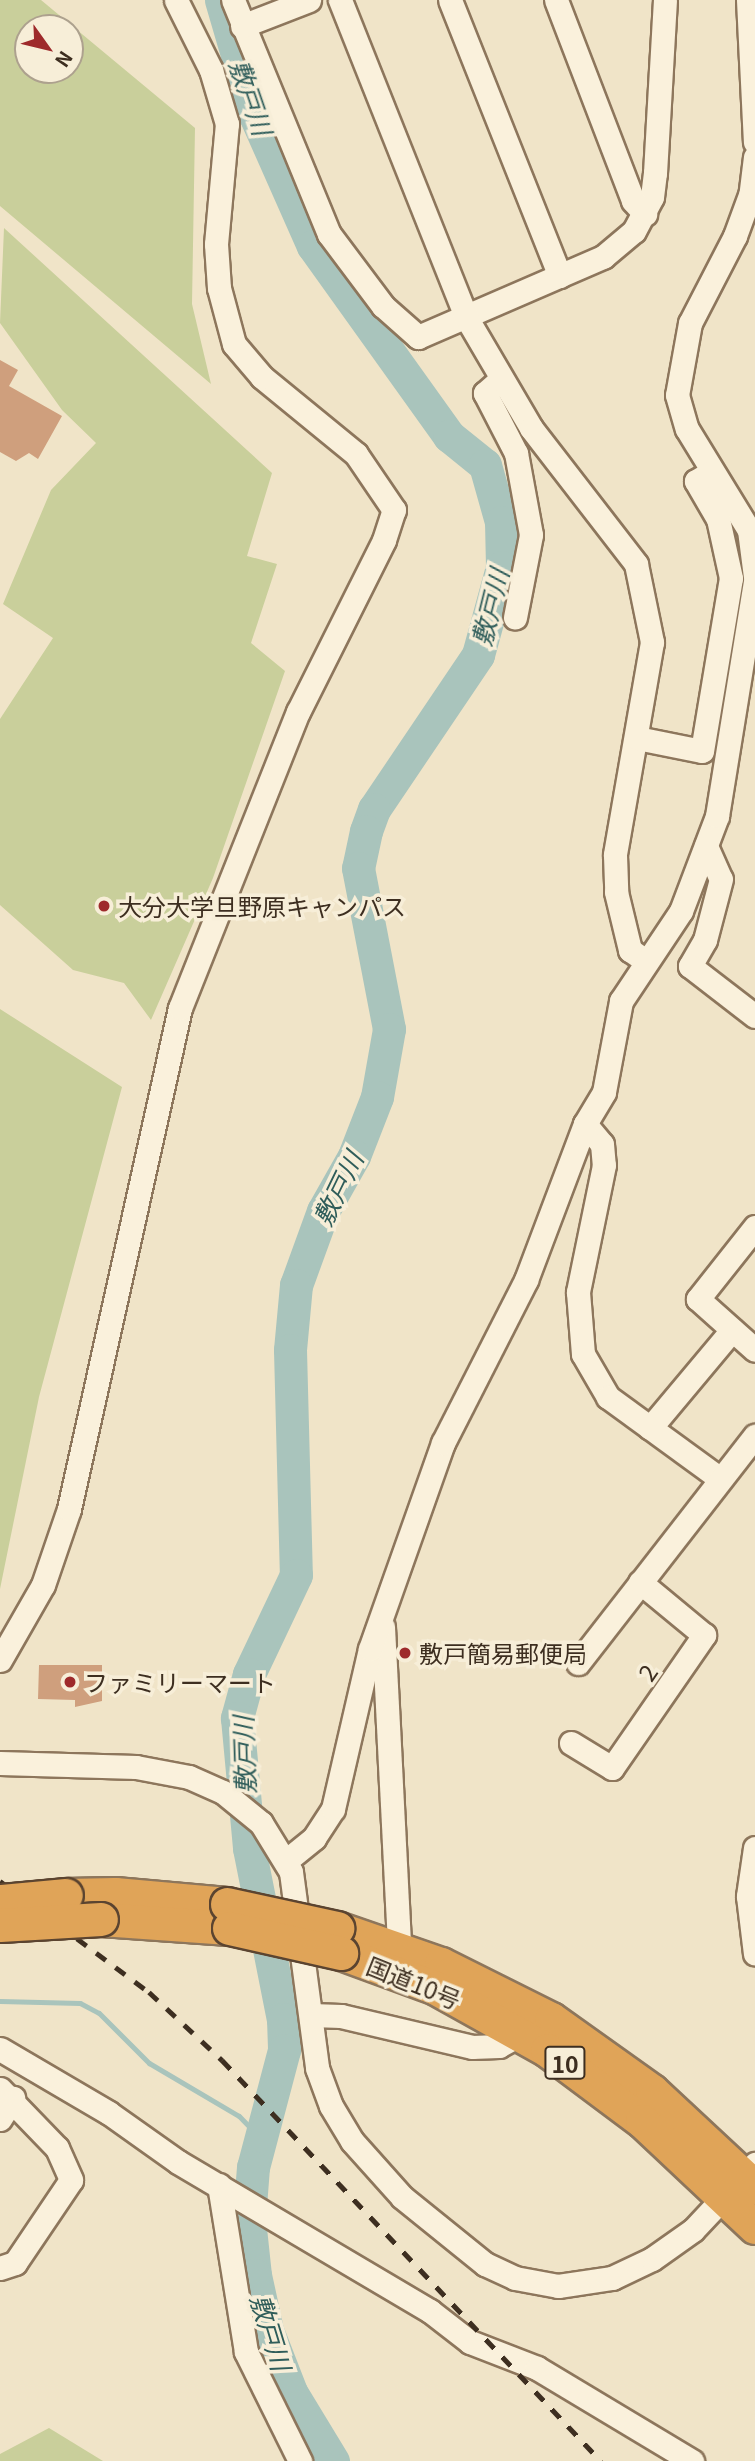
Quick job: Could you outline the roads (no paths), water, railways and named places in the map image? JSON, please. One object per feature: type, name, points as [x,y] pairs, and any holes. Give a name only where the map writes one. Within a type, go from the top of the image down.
[{"type":"highway","name":"国道10号","points":[[0,1901],[66,1895],[126,1894],[339,1940],[399,1948],[515,1999],[594,2047],[745,2181],[755,2227]]},
{"type":"highway","name":"国道10号","points":[[0,1925],[228,1916]]},
{"type":"highway","name":"国道10号","points":[[339,1940],[521,2034],[614,2098],[745,2181]]},
{"type":"street","points":[[0,1660],[43,1585],[69,1509],[180,1008],[298,712],[394,510],[356,454],[262,377],[234,344],[221,297],[216,244],[227,124],[211,70],[176,0]]},
{"type":"street","points":[[233,0],[309,193],[352,268],[418,337],[603,257],[645,214],[655,173],[665,0]]},
{"type":"street","points":[[242,26],[309,0]]},
{"type":"street","points":[[340,0],[466,317],[500,380],[636,564],[652,642],[615,855],[616,892],[630,950],[646,961]]},
{"type":"street","points":[[450,0],[560,276]]},
{"type":"street","points":[[556,0],[633,201],[645,214]]},
{"type":"street","points":[[748,0],[755,142]]},
{"type":"street","points":[[287,1860],[314,1838],[333,1809],[382,1610],[447,1434],[526,1280],[585,1124],[604,1092],[621,1001],[681,911],[718,816],[750,649],[755,579],[748,523],[711,471],[687,429],[677,395],[681,355],[690,323],[735,236],[750,195],[755,157]]},
{"type":"street","points":[[500,380],[485,393],[516,453],[531,535],[515,617]]},
{"type":"street","points":[[637,738],[702,751],[731,578],[718,519],[696,481],[711,471]]},
{"type":"street","points":[[706,846],[721,879],[705,940],[690,967],[755,1016]]},
{"type":"street","points":[[585,1124],[603,1144],[604,1165],[578,1292],[583,1354],[608,1397],[719,1478]]},
{"type":"street","points":[[755,1227],[698,1299],[755,1350]]},
{"type":"street","points":[[650,1428],[732,1330]]},
{"type":"street","points":[[578,1663],[719,1478],[755,1436]]},
{"type":"street","name":"2","points":[[571,1743],[612,1768],[704,1635],[640,1582]]},
{"type":"street","points":[[382,1610],[399,1948]]},
{"type":"street","points":[[0,1763],[163,1771],[205,1782],[236,1801],[261,1823],[287,1860],[323,2090],[352,2141],[441,2234],[515,2278],[558,2286],[612,2278],[666,2250],[745,2181]]},
{"type":"street","points":[[755,1848],[747,1896],[755,1954]]},
{"type":"street","points":[[311,2015],[341,2016],[472,2047],[499,2046],[521,2034]]},
{"type":"street","points":[[0,2049],[430,2311],[470,2342],[537,2368],[692,2461]]},
{"type":"street","points":[[0,2119],[6,2093]]},
{"type":"street","points":[[0,2268],[15,2263],[71,2180],[57,2148],[6,2093]]},
{"type":"street","points":[[225,2188],[232,2294],[246,2352],[300,2461]]},
{"type":"waterway","name":"敷戸川","points":[[221,0],[254,113],[313,246],[449,436],[485,465],[501,522],[502,567],[478,655],[374,809],[366,831],[358,868],[389,1029],[377,1097],[354,1156],[323,1211],[296,1285],[290,1350],[296,1575],[249,1674],[237,1718],[249,1848],[283,2019],[284,2050],[253,2167],[249,2219],[255,2275],[267,2330],[291,2392],[333,2461]]},
{"type":"waterway","points":[[0,2001],[80,2003],[99,2013],[149,2063],[239,2116],[258,2136]]},
{"type":"railway","points":[[0,1881],[149,1992],[222,2060],[601,2461]]},
{"type":"place","name":"大分大学旦野原キャンパス","points":[[104,906]]},
{"type":"place","name":"敷戸簡易郵便局","points":[[405,1653]]},
{"type":"place","name":"ファミリーマート","points":[[70,1682]]}]
